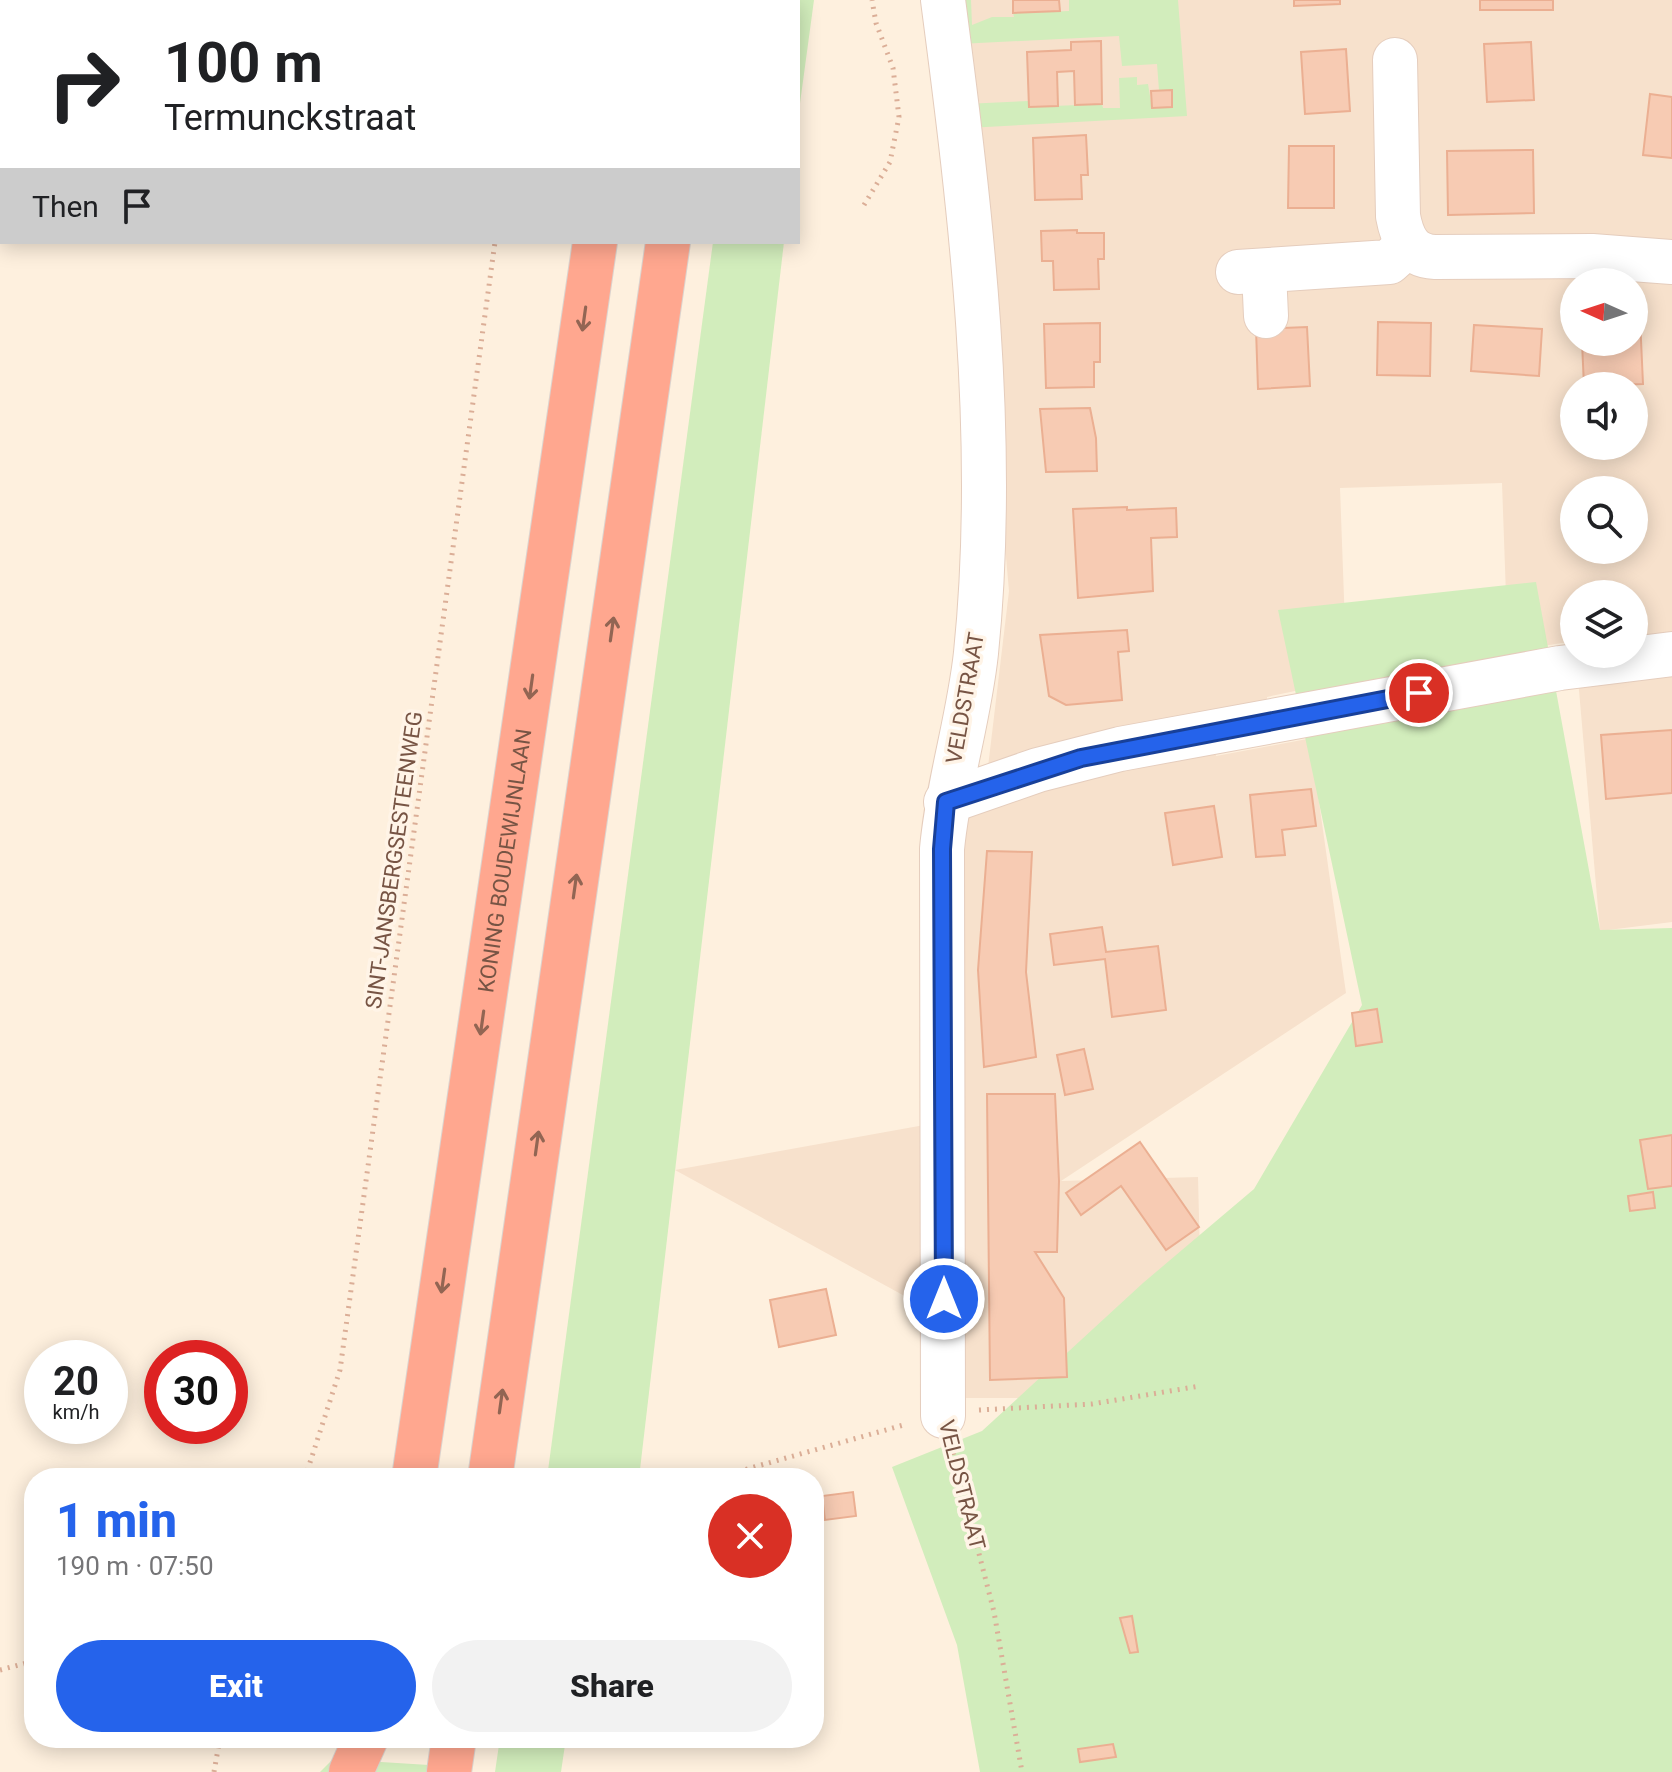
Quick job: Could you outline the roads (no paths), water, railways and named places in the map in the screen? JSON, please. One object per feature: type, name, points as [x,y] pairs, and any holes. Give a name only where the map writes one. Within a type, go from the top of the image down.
[{"type":"highway","name":"KONING BOUDEWIJNLAAN","points":[[415,1468],[595,244]]},
{"type":"highway","points":[[491,1468],[668,244]]},
{"type":"highway","points":[[351,1772],[362,1748]]},
{"type":"highway","points":[[378,1772],[379,1748]]},
{"type":"street","name":"VELDSTRAAT","points":[[943,0],[977,305],[982,512],[976,652],[946,802],[942,849],[943,1416]]},
{"type":"street","points":[[1395,60],[1398,216],[1408,245],[1428,257],[1592,256],[1672,262]]},
{"type":"street","points":[[1266,316],[1251,272],[1389,262],[1408,245]]},
{"type":"street","points":[[946,802],[1038,770],[1120,749],[1544,671],[1672,654]]}]
